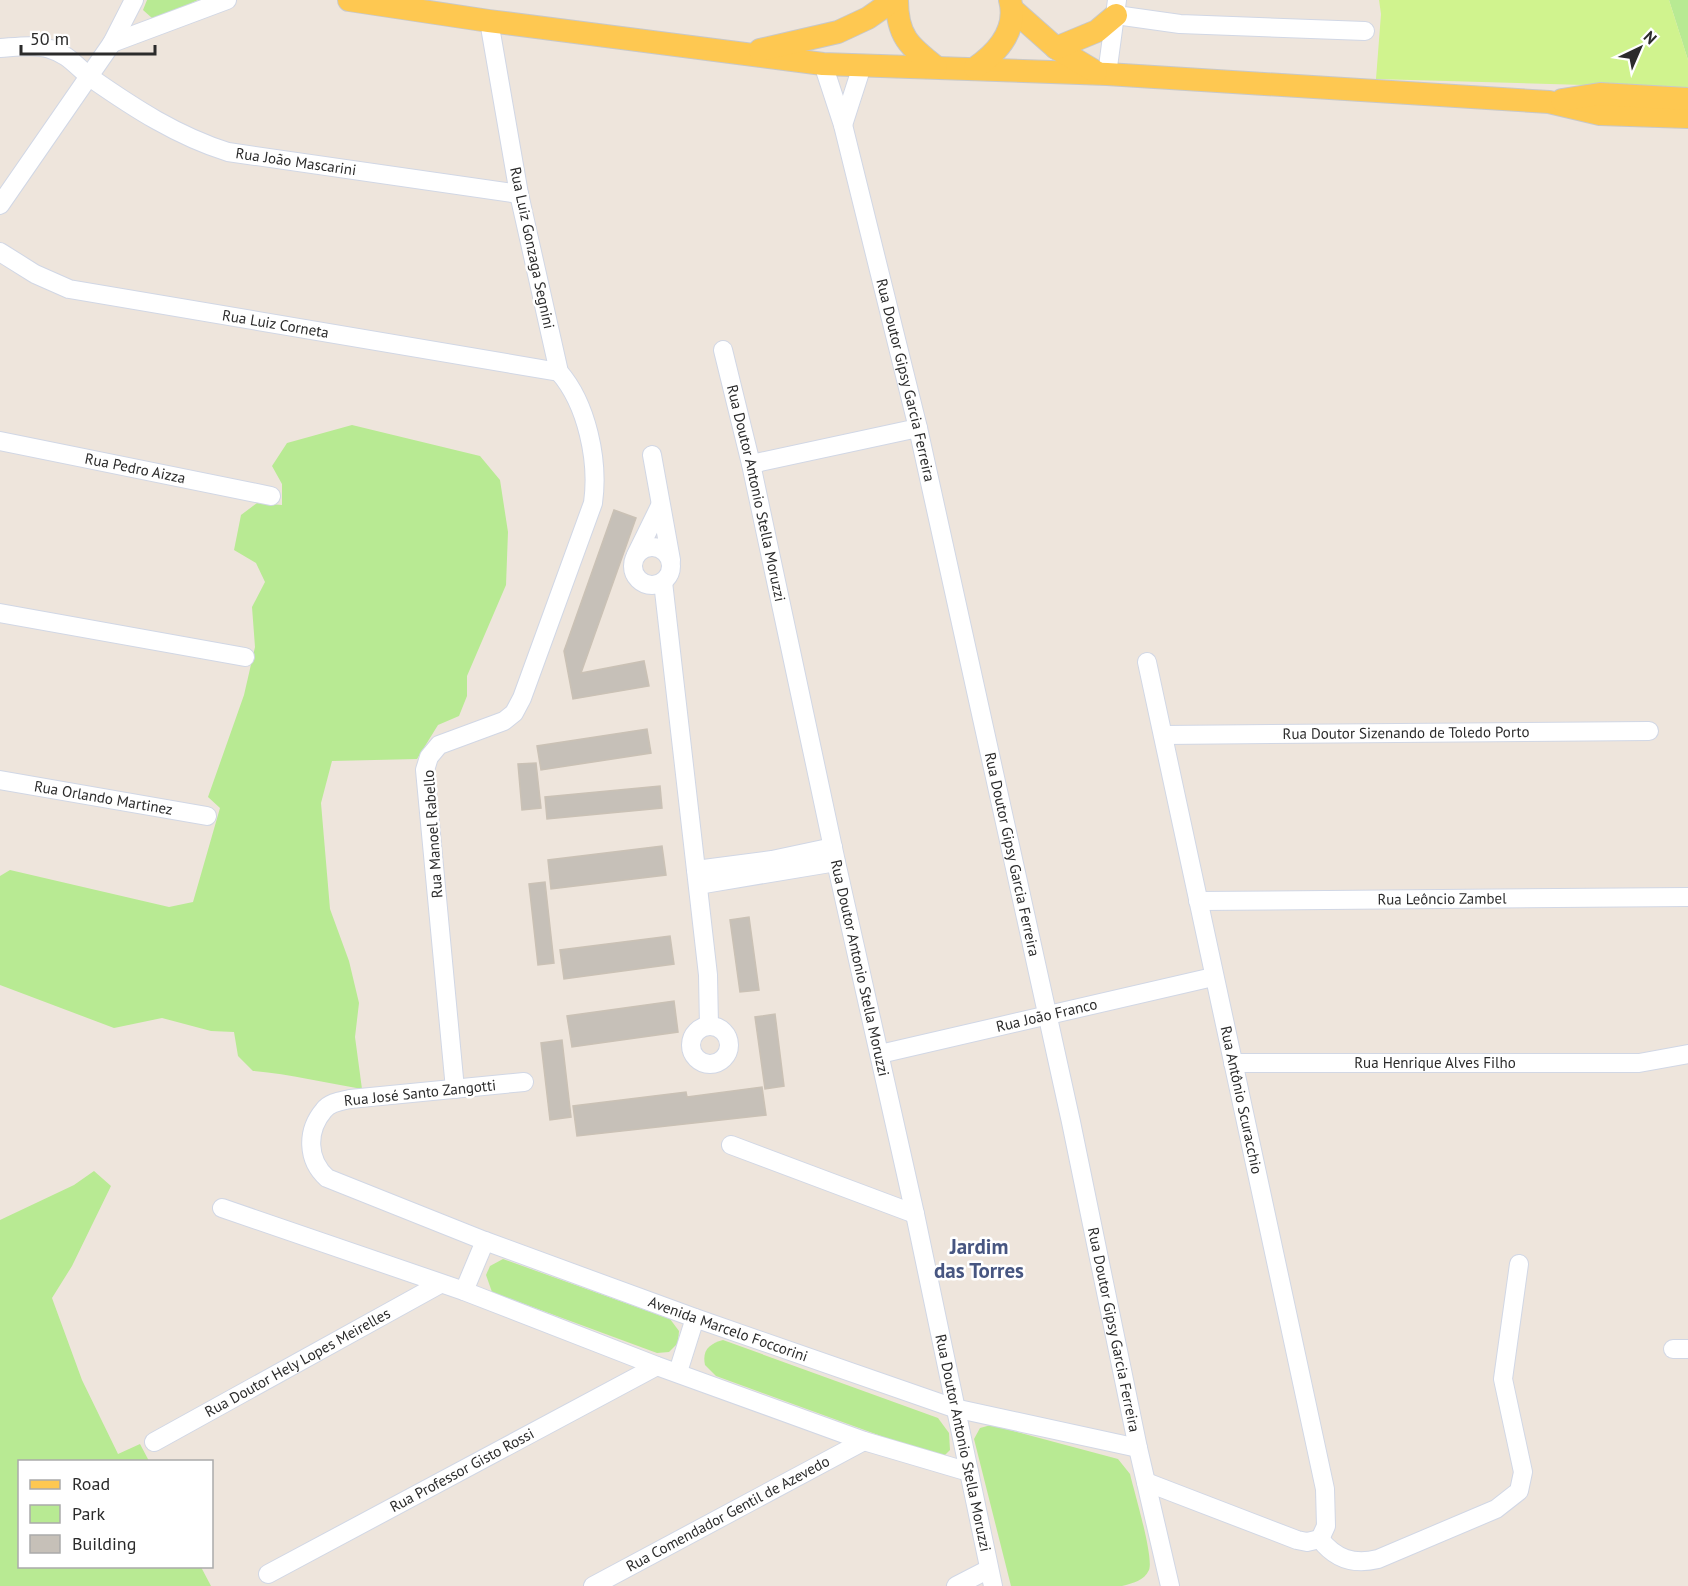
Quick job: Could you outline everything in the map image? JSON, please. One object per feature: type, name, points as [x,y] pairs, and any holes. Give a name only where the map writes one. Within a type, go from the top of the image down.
[{"type":"main road","points":[[349,0],[489,21],[823,64],[1104,74],[1549,102],[1600,114],[1688,117]]},
{"type":"main road","points":[[746,54],[838,32],[868,18],[896,0],[897,20],[909,46],[936,67]]},
{"type":"main road","points":[[975,68],[996,52],[1006,38],[1012,21],[1011,4]]},
{"type":"main road","points":[[1011,4],[1056,48],[1104,74]]},
{"type":"main road","points":[[1056,48],[1098,31],[1116,7]]},
{"type":"main road","points":[[823,64],[838,32]]},
{"type":"main road","points":[[1549,102],[1600,94],[1688,99]]},
{"type":"street","points":[[0,205],[112,43],[134,0]]},
{"type":"street","points":[[112,43],[227,0]]},
{"type":"street","points":[[1104,74],[1116,7],[1180,24],[1365,31]]},
{"type":"street","name":"Rua Luiz Gonzaga Segnini","points":[[489,21],[519,194],[559,372],[570,384],[595,467]]},
{"type":"street","name":"Rua João Mascarini","points":[[0,48],[48,48],[65,55],[90,76],[177,133],[228,152],[519,194]]},
{"type":"street","name":"Rua Doutor Gipsy Garcia Ferreira","points":[[823,64],[843,125],[918,428],[1071,1122],[1146,1482],[1165,1585]]},
{"type":"street","points":[[843,125],[862,66]]},
{"type":"street","name":"Rua Luiz Corneta","points":[[0,252],[35,274],[69,289],[559,372]]},
{"type":"street","name":"Rua Doutor Antonio Stella Moruzzi","points":[[723,350],[751,464],[834,855],[915,1214],[991,1578]]},
{"type":"street","points":[[751,464],[918,428]]},
{"type":"street","name":"Rua Pedro Aizza","points":[[0,441],[272,496]]},
{"type":"street","points":[[652,455],[671,562],[671,569],[663,582],[708,975],[709,1026]]},
{"type":"street","name":"Rua Manoel Rabello","points":[[455,1089],[425,770],[429,757],[439,746],[504,721],[514,713],[522,698],[593,503],[595,467]]},
{"type":"street","points":[[660,506],[636,555],[633,568],[640,581],[647,584],[663,582]]},
{"type":"street","points":[[636,555],[642,549],[656,547],[668,555],[671,562]]},
{"type":"street","points":[[0,613],[245,657]]},
{"type":"street","name":"Rua Antônio Scuracchio","points":[[1147,662],[1324,1489],[1326,1526],[1320,1539]]},
{"type":"street","name":"Rua Doutor Sizenando de Toledo Porto","points":[[1163,735],[1649,731]]},
{"type":"street","name":"Rua Orlando Martinez","points":[[0,780],[207,816]]},
{"type":"street","points":[[697,878],[772,860],[834,855]]},
{"type":"street","name":"Rua Leôncio Zambel","points":[[1198,901],[1688,897]]},
{"type":"street","name":"Rua João Franco","points":[[880,1054],[1214,977]]},
{"type":"street","name":"Rua Henrique Alves Filho","points":[[1233,1063],[1639,1064],[1688,1054]]},
{"type":"street","name":"Rua José Santo Zangotti","points":[[327,1178],[318,1171],[310,1154],[314,1130],[324,1109],[332,1104],[350,1099],[524,1082]]},
{"type":"street","points":[[731,1145],[915,1214]]},
{"type":"street","name":"Avenida Marcelo Foccorini","points":[[327,1178],[485,1241],[695,1318],[954,1408],[1138,1448]]},
{"type":"street","points":[[222,1208],[464,1291],[657,1366],[864,1441],[969,1472]]},
{"type":"street","points":[[464,1291],[485,1241]]},
{"type":"street","points":[[1146,1482],[1296,1540],[1307,1542],[1320,1539],[1329,1551],[1360,1563],[1378,1559],[1496,1509],[1519,1491],[1523,1472],[1503,1378],[1519,1264]]},
{"type":"street","name":"Rua Doutor Hely Lopes Meirelles","points":[[154,1442],[440,1284]]},
{"type":"street","points":[[678,1372],[695,1318]]},
{"type":"street","name":"Rua Professor Gisto Rossi","points":[[268,1574],[657,1366]]},
{"type":"street","name":"Rua Comendador Gentil de Azevedo","points":[[593,1586],[864,1441]]},
{"type":"street","points":[[956,1586],[991,1578]]},
{"type":"green space","points":[[147,0],[198,0],[158,19],[152,18],[143,10]]},
{"type":"green space","points":[[1379,0],[1669,0],[1688,60],[1688,88],[1376,79],[1381,14]]},
{"type":"green space","points":[[1669,0],[1688,0],[1688,60]]},
{"type":"green space","points":[[352,425],[480,456],[500,480],[508,532],[506,585],[467,676],[467,696],[459,716],[438,725],[417,759],[332,761],[321,803],[330,909],[349,961],[359,1003],[355,1037],[362,1089],[253,1071],[238,1056],[234,1032],[211,1031],[162,1018],[114,1028],[0,985],[0,876],[10,870],[169,907],[193,902],[220,808],[208,797],[244,695],[255,647],[252,607],[265,582],[256,563],[234,550],[241,515],[257,503],[282,505],[282,484],[272,466],[287,443]]},
{"type":"green space","points":[[94,1171],[111,1186],[72,1266],[52,1298],[82,1380],[118,1454],[140,1444],[148,1460],[18,1460],[18,1568],[202,1568],[211,1586],[0,1586],[0,1220],[74,1185]]},
{"type":"green space","points":[[503,1259],[670,1319],[679,1331],[678,1343],[669,1352],[657,1353],[492,1292],[486,1275],[490,1266]]},
{"type":"green space","points":[[723,1340],[938,1418],[949,1433],[950,1450],[944,1456],[936,1456],[716,1376],[705,1365],[705,1355],[710,1346]]},
{"type":"green space","points":[[991,1425],[1118,1459],[1130,1474],[1146,1538],[1150,1563],[1149,1570],[1144,1577],[1122,1586],[1011,1586],[974,1439],[980,1428]]},
{"type":"building","points":[[614,510],[636,518],[581,673],[644,661],[649,686],[573,699],[564,651]]},
{"type":"building","points":[[647,729],[651,753],[541,770],[537,746]]},
{"type":"building","points":[[536,763],[541,808],[522,810],[518,764]]},
{"type":"building","points":[[660,786],[662,808],[547,819],[545,797]]},
{"type":"building","points":[[662,846],[666,875],[551,889],[548,860]]},
{"type":"building","points":[[545,882],[554,963],[538,965],[529,884]]},
{"type":"building","points":[[749,917],[759,990],[740,992],[730,920]]},
{"type":"building","points":[[670,936],[674,964],[564,979],[560,950]]},
{"type":"building","points":[[674,1001],[678,1032],[572,1047],[567,1016]]},
{"type":"building","points":[[775,1014],[784,1086],[765,1089],[755,1017]]},
{"type":"building","points":[[562,1040],[571,1117],[550,1120],[541,1043]]},
{"type":"building","points":[[762,1087],[766,1115],[577,1136],[573,1106],[686,1092],[687,1097]]},
{"type":"district","name":"Jardim das Torres","points":[[979,1259]]}]
